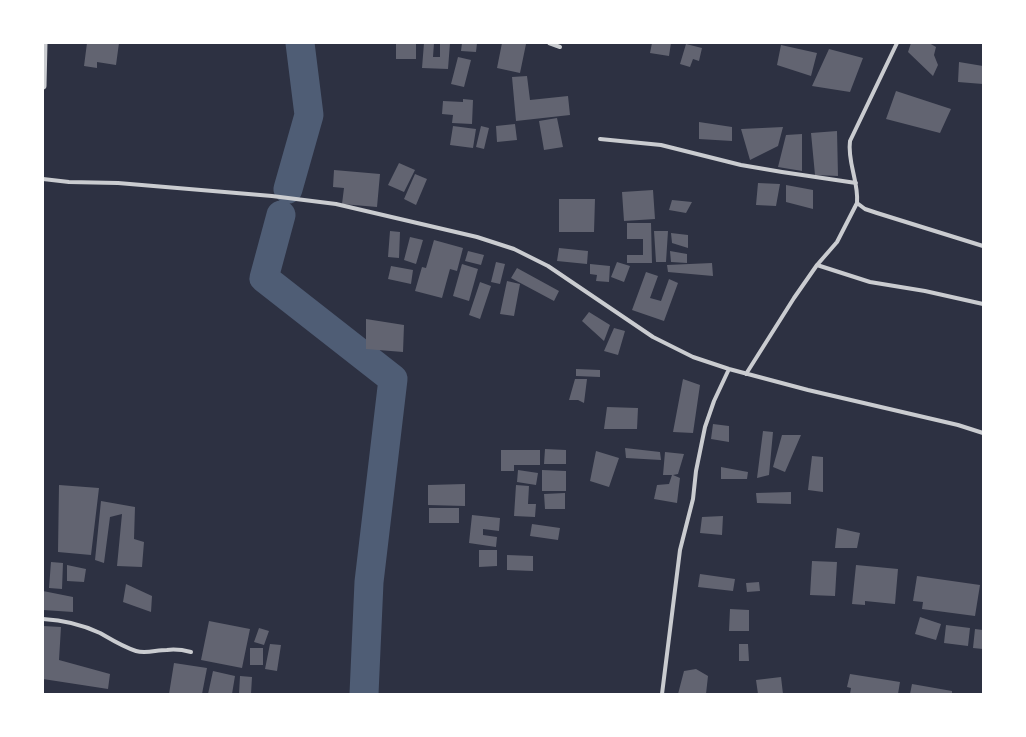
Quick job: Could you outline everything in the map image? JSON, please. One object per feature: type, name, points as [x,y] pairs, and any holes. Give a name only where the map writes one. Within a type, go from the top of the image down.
[{"type":"street","points":[[43,86],[44,43]]},
{"type":"street","points":[[549,43],[560,47]]},
{"type":"street","points":[[746,374],[794,298],[836,242],[857,203],[858,196],[856,183],[850,158],[850,141],[898,43]]},
{"type":"street","points":[[600,139],[661,145],[741,165],[856,183]]},
{"type":"street","points":[[43,179],[69,182],[118,183],[308,200],[336,204],[477,237],[514,249],[548,266],[653,337],[693,357],[746,374],[958,425],[983,433]]},
{"type":"street","points":[[857,203],[865,209],[876,213],[983,246]]},
{"type":"street","points":[[818,265],[870,282],[925,291],[983,304]]},
{"type":"street","points":[[662,694],[680,550],[693,499],[696,471],[705,427],[714,401],[729,369]]},
{"type":"street","points":[[43,619],[58,620],[98,632],[122,646],[137,652],[167,650],[191,652]]},
{"type":"building","points":[[87,43],[119,43],[116,65],[97,62],[97,68],[84,66]]},
{"type":"building","points":[[396,43],[416,43],[416,59],[396,59]]},
{"type":"building","points":[[424,43],[434,43],[433,57],[440,57],[440,43],[450,43],[448,69],[422,68]]},
{"type":"building","points":[[462,43],[477,43],[476,52],[461,51]]},
{"type":"building","points":[[502,43],[526,44],[520,73],[497,68]]},
{"type":"building","points":[[652,43],[671,43],[669,56],[650,53]]},
{"type":"building","points":[[911,43],[929,43],[936,47],[934,55],[938,65],[933,76],[908,52]]},
{"type":"building","points":[[686,44],[702,48],[699,61],[693,59],[690,67],[680,64]]},
{"type":"building","points":[[781,45],[817,53],[811,76],[777,65]]},
{"type":"building","points":[[829,49],[863,58],[850,92],[812,86]]},
{"type":"building","points":[[458,57],[471,60],[464,87],[451,84]]},
{"type":"building","points":[[959,62],[983,66],[983,84],[958,82]]},
{"type":"building","points":[[527,76],[530,100],[568,96],[570,115],[516,121],[512,77]]},
{"type":"building","points":[[896,91],[951,109],[940,133],[886,119]]},
{"type":"building","points":[[463,99],[473,100],[472,124],[452,123],[453,115],[442,114],[443,101],[463,102]]},
{"type":"building","points":[[557,118],[563,147],[544,150],[539,121]]},
{"type":"building","points":[[699,122],[732,127],[732,141],[699,139]]},
{"type":"building","points":[[515,124],[517,140],[497,142],[496,126]]},
{"type":"building","points":[[453,126],[476,129],[473,148],[450,145]]},
{"type":"building","points":[[481,126],[489,128],[484,149],[476,147]]},
{"type":"building","points":[[783,127],[778,146],[750,160],[741,129]]},
{"type":"building","points":[[837,131],[838,176],[815,175],[811,133]]},
{"type":"building","points":[[802,134],[802,171],[778,167],[786,135]]},
{"type":"building","points":[[399,163],[415,170],[404,192],[388,185]]},
{"type":"building","points":[[334,170],[380,174],[377,207],[342,204],[344,188],[333,187]]},
{"type":"building","points":[[415,174],[427,179],[416,205],[404,199]]},
{"type":"building","points":[[758,183],[780,184],[776,206],[756,205]]},
{"type":"building","points":[[786,185],[813,190],[813,209],[786,202]]},
{"type":"building","points":[[653,190],[655,219],[624,221],[622,192]]},
{"type":"building","points":[[559,199],[595,199],[594,232],[559,232]]},
{"type":"building","points":[[672,200],[692,202],[686,213],[669,210]]},
{"type":"building","points":[[627,223],[651,223],[652,263],[627,263],[627,255],[643,255],[643,239],[627,239]]},
{"type":"building","points":[[390,231],[400,232],[399,258],[388,257]]},
{"type":"building","points":[[654,231],[668,231],[666,262],[656,262]]},
{"type":"building","points":[[671,233],[688,235],[688,248],[672,243]]},
{"type":"building","points":[[410,237],[423,240],[416,264],[404,260]]},
{"type":"building","points":[[434,240],[463,248],[457,271],[450,269],[442,298],[415,291],[422,267],[426,268]]},
{"type":"building","points":[[559,248],[588,251],[587,264],[557,261]]},
{"type":"building","points":[[468,251],[484,255],[481,265],[465,261]]},
{"type":"building","points":[[670,251],[687,254],[687,263],[671,262]]},
{"type":"building","points":[[496,262],[505,264],[500,284],[491,282]]},
{"type":"building","points":[[617,262],[630,266],[624,282],[611,277]]},
{"type":"building","points":[[712,263],[713,276],[668,272],[667,265]]},
{"type":"building","points":[[462,264],[478,269],[469,301],[453,296]]},
{"type":"building","points":[[590,264],[610,266],[609,282],[596,281],[597,275],[590,274]]},
{"type":"building","points":[[391,266],[413,270],[411,284],[388,279]]},
{"type":"building","points":[[517,268],[559,291],[554,301],[511,278]]},
{"type":"building","points":[[646,272],[658,276],[650,298],[661,301],[669,279],[678,283],[664,321],[632,310]]},
{"type":"building","points":[[507,281],[520,284],[514,316],[500,314]]},
{"type":"building","points":[[480,282],[491,286],[480,319],[469,315]]},
{"type":"building","points":[[589,312],[610,325],[604,341],[582,321]]},
{"type":"building","points":[[366,319],[404,325],[403,352],[366,349]]},
{"type":"building","points":[[614,328],[625,331],[618,355],[604,351]]},
{"type":"building","points":[[576,369],[600,370],[600,377],[576,376]]},
{"type":"building","points":[[575,379],[587,379],[584,403],[578,400],[569,400]]},
{"type":"building","points":[[683,379],[700,385],[693,433],[673,432]]},
{"type":"building","points":[[607,407],[638,408],[637,429],[604,429]]},
{"type":"building","points":[[713,424],[729,426],[729,442],[711,439]]},
{"type":"building","points":[[763,431],[773,432],[769,475],[757,478]]},
{"type":"building","points":[[782,435],[801,435],[785,472],[773,467]]},
{"type":"building","points":[[625,448],[660,452],[661,460],[626,458]]},
{"type":"building","points":[[545,449],[566,450],[566,464],[544,464]]},
{"type":"building","points":[[501,450],[540,450],[540,465],[514,465],[514,471],[501,471]]},
{"type":"building","points":[[596,451],[619,458],[609,487],[590,481]]},
{"type":"building","points":[[665,452],[684,454],[678,474],[673,475],[680,478],[677,503],[654,499],[657,485],[669,484],[672,475],[663,475]]},
{"type":"building","points":[[812,456],[823,457],[823,492],[808,490]]},
{"type":"building","points":[[721,467],[748,472],[747,479],[721,479]]},
{"type":"building","points":[[518,470],[538,473],[536,485],[517,482]]},
{"type":"building","points":[[542,470],[566,471],[566,491],[542,491]]},
{"type":"building","points":[[465,484],[465,506],[428,505],[428,485]]},
{"type":"building","points":[[59,485],[99,488],[91,555],[58,552]]},
{"type":"building","points":[[516,485],[529,486],[528,504],[536,504],[535,517],[514,516]]},
{"type":"building","points":[[791,492],[791,504],[757,503],[756,493]]},
{"type":"building","points":[[565,493],[565,509],[545,509],[544,494]]},
{"type":"building","points":[[101,501],[135,507],[134,539],[144,542],[142,567],[117,566],[122,514],[110,517],[104,563],[95,560]]},
{"type":"building","points":[[429,508],[459,508],[459,523],[429,523]]},
{"type":"building","points":[[472,515],[500,518],[499,531],[483,529],[483,535],[497,537],[496,547],[469,543]]},
{"type":"building","points":[[723,516],[722,535],[700,533],[702,517]]},
{"type":"building","points":[[532,524],[560,528],[558,540],[530,536]]},
{"type":"building","points":[[837,528],[860,533],[857,548],[835,548]]},
{"type":"building","points":[[479,550],[497,550],[497,566],[479,567]]},
{"type":"building","points":[[507,555],[533,556],[533,571],[507,570]]},
{"type":"building","points":[[812,561],[837,562],[835,596],[810,595]]},
{"type":"building","points":[[51,562],[63,563],[62,589],[49,588]]},
{"type":"building","points":[[67,565],[86,569],[84,582],[67,581]]},
{"type":"building","points":[[856,565],[898,569],[895,604],[865,601],[865,605],[852,604]]},
{"type":"building","points":[[700,574],[735,579],[733,591],[698,587]]},
{"type":"building","points":[[917,576],[980,585],[975,616],[922,609],[923,602],[913,601]]},
{"type":"building","points":[[759,582],[760,591],[747,592],[746,583]]},
{"type":"building","points":[[126,584],[152,596],[151,612],[123,602]]},
{"type":"building","points":[[43,591],[73,597],[73,612],[43,610]]},
{"type":"building","points":[[730,609],[749,610],[749,631],[729,631]]},
{"type":"building","points":[[920,617],[941,624],[936,640],[915,634]]},
{"type":"building","points":[[209,621],[250,629],[242,668],[201,660]]},
{"type":"building","points":[[946,625],[970,628],[968,646],[944,643]]},
{"type":"building","points":[[43,626],[61,627],[59,660],[110,674],[108,689],[43,679]]},
{"type":"building","points":[[259,628],[269,631],[264,645],[254,642]]},
{"type":"building","points":[[975,629],[983,630],[983,649],[973,648]]},
{"type":"building","points":[[270,644],[281,645],[277,671],[265,669]]},
{"type":"building","points":[[739,644],[748,644],[749,661],[739,661]]},
{"type":"building","points":[[250,648],[263,648],[263,665],[250,665]]},
{"type":"building","points":[[174,663],[207,668],[202,694],[169,694]]},
{"type":"building","points":[[696,669],[708,676],[706,694],[678,694],[684,671]]},
{"type":"building","points":[[213,671],[235,676],[232,694],[208,694]]},
{"type":"building","points":[[850,674],[900,682],[898,694],[850,694],[851,688],[847,687]]},
{"type":"building","points":[[240,676],[252,677],[251,694],[239,694]]},
{"type":"building","points":[[781,677],[783,694],[758,694],[756,680]]},
{"type":"building","points":[[912,684],[952,691],[952,694],[910,694]]},
{"type":"waterway","points":[[288,189],[309,115],[300,43]]},
{"type":"waterway","points":[[281,215],[264,278],[393,379],[369,582],[364,694]]}]
